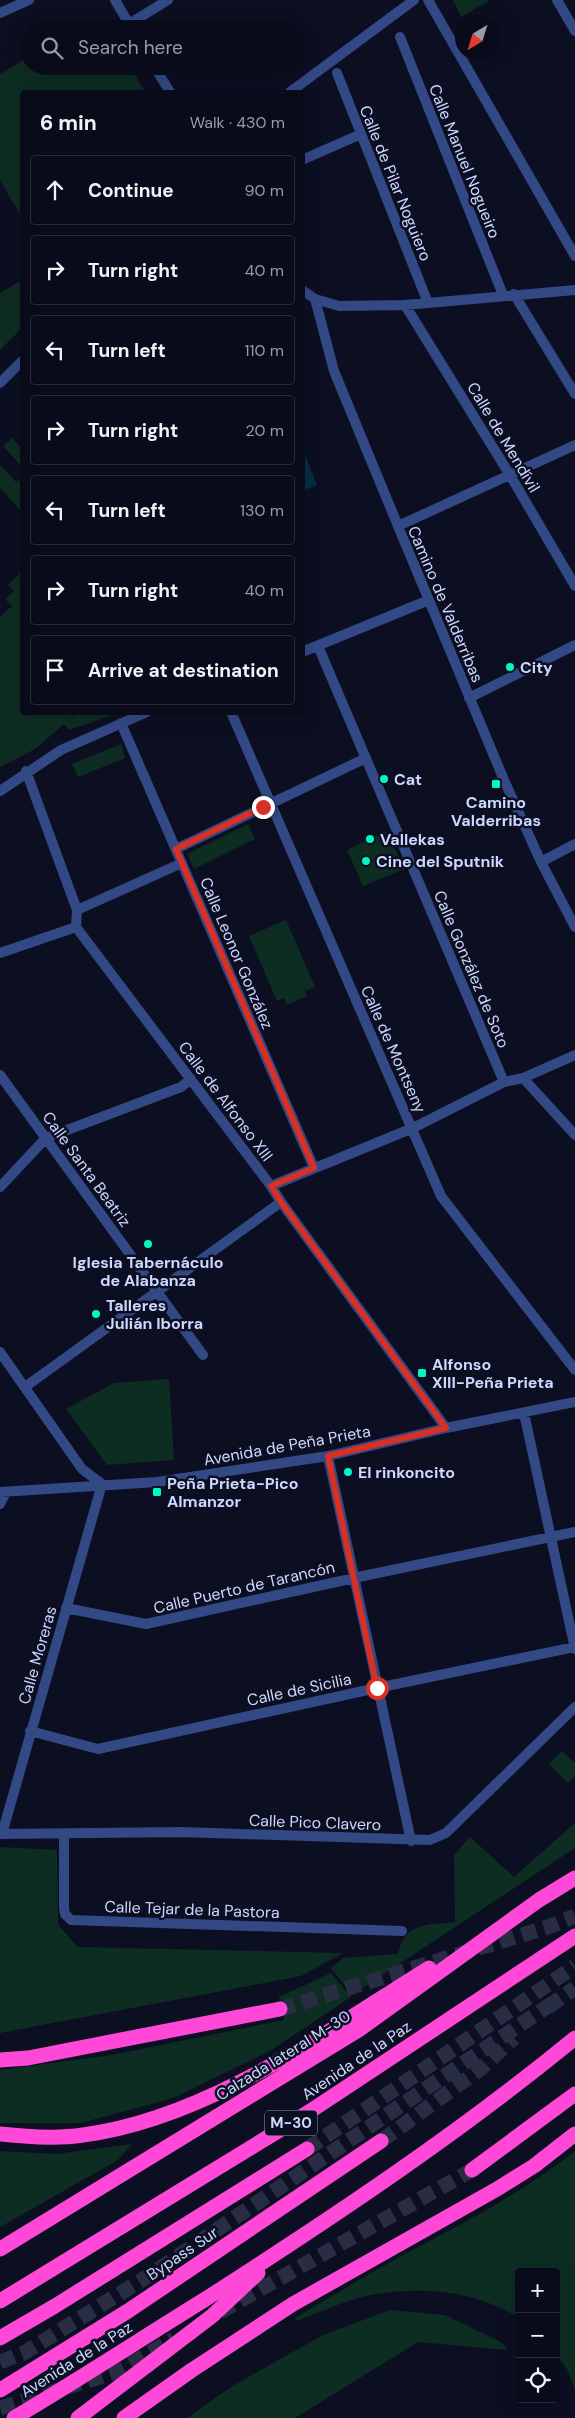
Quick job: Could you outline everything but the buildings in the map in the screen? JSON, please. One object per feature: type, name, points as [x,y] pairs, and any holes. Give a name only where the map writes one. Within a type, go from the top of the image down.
[{"type":"highway","name":"Calzada lateral M-30","points":[[0,2249],[360,2029],[539,1900],[575,1878]]},
{"type":"highway","points":[[0,2134],[83,2136],[142,2122],[197,2101],[280,2062],[539,1900]]},
{"type":"highway","name":"Avenida de la Paz","points":[[0,2302],[309,2112],[575,1936]]},
{"type":"highway","points":[[0,2060],[28,2058],[280,2009]]},
{"type":"highway","name":"Avenida de la Paz","points":[[14,2418],[287,2247],[405,2168],[537,2069],[575,2038]]},
{"type":"highway","points":[[472,2170],[575,2094]]},
{"type":"highway","points":[[124,2418],[192,2370],[293,2304],[497,2189],[534,2166],[575,2134]]},
{"type":"highway","name":"Bypass Sur","points":[[0,2390],[128,2311],[381,2141]]},
{"type":"highway","name":"Bypass Sur","points":[[0,2338],[55,2306],[307,2149]]},
{"type":"highway","points":[[78,2418],[212,2316],[287,2247]]},
{"type":"street","points":[[0,13],[29,0]]},
{"type":"street","points":[[115,0],[127,20]]},
{"type":"street","points":[[139,20],[168,0]]},
{"type":"street","points":[[293,90],[414,0]]},
{"type":"street","points":[[428,0],[575,256]]},
{"type":"street","points":[[557,0],[575,31]]},
{"type":"street","name":"Calle Manuel Nogueiro","points":[[400,37],[502,295]]},
{"type":"street","name":"Calle de Pilar Noguiero","points":[[337,74],[428,303]]},
{"type":"street","points":[[160,75],[169,90]]},
{"type":"street","points":[[305,159],[361,134]]},
{"type":"street","points":[[305,292],[315,299],[339,306],[405,305],[575,290]]},
{"type":"street","points":[[514,294],[575,394]]},
{"type":"street","name":"Camino de Valderribas","points":[[315,299],[334,371],[469,698],[541,862],[575,927]]},
{"type":"street","name":"Calle de Mendívil","points":[[405,305],[510,475],[575,586]]},
{"type":"street","points":[[0,383],[20,363]]},
{"type":"street","points":[[398,526],[575,446]]},
{"type":"street","points":[[305,651],[429,600]]},
{"type":"street","points":[[469,698],[575,645]]},
{"type":"street","name":"Calle González de Soto","points":[[318,646],[504,1082]]},
{"type":"street","points":[[0,791],[26,771],[61,750],[140,715]]},
{"type":"street","name":"Calle de Montseny","points":[[232,715],[441,1196],[575,1370]]},
{"type":"street","name":"Calle Leonor González","points":[[121,723],[314,1168]]},
{"type":"street","points":[[176,849],[366,758]]},
{"type":"street","points":[[0,953],[76,927],[76,910],[26,771]]},
{"type":"street","points":[[541,862],[575,844]]},
{"type":"street","points":[[76,910],[182,863]]},
{"type":"street","name":"Calle de Alfonso XIII","points":[[76,927],[271,1186],[446,1428]]},
{"type":"street","points":[[271,1186],[413,1128],[504,1082],[523,1078],[575,1055]]},
{"type":"street","name":"Calle Santa Beatriz","points":[[0,1075],[203,1355]]},
{"type":"street","points":[[523,1078],[575,1135]]},
{"type":"street","points":[[0,1186],[46,1138],[181,1087],[191,1079]]},
{"type":"street","points":[[25,1387],[281,1202]]},
{"type":"street","points":[[0,1352],[82,1469],[102,1484]]},
{"type":"street","name":"Avenida de Peña Prieta","points":[[3,1492],[102,1484],[157,1482],[328,1456],[446,1428],[575,1402]]},
{"type":"street","points":[[524,1413],[575,1648]]},
{"type":"street","points":[[328,1456],[411,1841]]},
{"type":"street","name":"Calle Moreras","points":[[1,1834],[102,1484]]},
{"type":"street","points":[[0,1504],[3,1492]]},
{"type":"street","name":"Calle Puerto de Tarancón","points":[[66,1608],[146,1624],[575,1532]]},
{"type":"street","name":"Calle de Sicilia","points":[[30,1731],[98,1749],[377,1688],[575,1648]]},
{"type":"street","name":"Calle Pico Clavero","points":[[1,1834],[182,1832],[411,1841],[430,1840],[446,1833],[575,1707]]},
{"type":"street","name":"Calle Tejar de la Pastora","points":[[64,1834],[64,1908],[65,1914],[71,1920],[402,1931]]},
{"type":"green space","points":[[453,0],[490,0],[464,15],[460,15]]},
{"type":"green space","points":[[20,62],[20,75],[135,75],[144,90],[20,90],[20,215],[0,180],[0,74]]},
{"type":"green space","points":[[20,281],[20,330],[0,350],[0,293]]},
{"type":"green space","points":[[12,438],[20,447],[20,465],[3,446]]},
{"type":"green space","points":[[0,465],[16,482],[20,479],[20,510],[0,488]]},
{"type":"green space","points":[[20,573],[20,715],[75,715],[69,720],[78,715],[110,716],[69,730],[64,724],[35,749],[0,767],[0,617],[12,606],[5,599],[14,591],[8,585]]},
{"type":"green space","points":[[121,744],[125,758],[78,777],[72,764]]},
{"type":"green space","points":[[248,824],[255,839],[194,869],[187,854]]},
{"type":"green space","points":[[387,831],[404,869],[363,886],[347,850]]},
{"type":"green space","points":[[286,920],[315,987],[305,991],[307,996],[287,1005],[284,998],[277,1001],[249,936]]},
{"type":"green space","points":[[169,1379],[174,1460],[107,1465],[66,1409],[114,1383]]},
{"type":"green space","points":[[562,1751],[575,1763],[575,1776],[568,1783],[549,1764]]},
{"type":"green space","points":[[575,1823],[575,1848],[352,1995],[331,1968],[343,1958],[398,1954],[406,1936],[419,1927],[455,1922],[454,1855],[470,1837],[514,1877]]},
{"type":"green space","points":[[0,1847],[57,1850],[58,1925],[78,1947],[343,1953],[301,1976],[0,2033]]},
{"type":"green space","points":[[331,1973],[351,1997],[270,2051],[173,2098],[81,2123],[0,2123],[0,2070],[112,2055],[284,2020],[279,1997]]},
{"type":"green space","points":[[132,2144],[118,2160],[0,2227],[0,2151],[56,2154]]},
{"type":"green space","points":[[575,2151],[575,2390],[567,2369],[560,2359],[560,2268],[515,2268],[515,2316],[484,2301],[466,2296],[428,2291],[409,2291],[361,2297],[297,2321],[295,2318],[511,2195]]},
{"type":"green space","points":[[390,2310],[445,2315],[501,2342],[508,2350],[418,2342],[295,2418],[187,2418],[231,2387],[323,2335]]},
{"type":"water","points":[[305,455],[317,485],[305,490]]},
{"type":"tunnel","points":[[280,2009],[548,1927],[575,1916]]},
{"type":"tunnel","points":[[307,2149],[575,1966]]},
{"type":"tunnel","points":[[548,2007],[575,1988]]},
{"type":"tunnel","points":[[0,2362],[24,2353],[153,2273],[554,2002]]},
{"type":"tunnel","points":[[381,2141],[479,2070],[514,2038]]},
{"type":"tunnel","points":[[220,2312],[472,2170]]},
{"type":"tunnel","points":[[0,2408],[116,2372],[174,2339]]},
{"type":"place","name":"City","points":[[510,667]]},
{"type":"place","name":"Cat","points":[[384,779]]},
{"type":"place","name":"Camino Valderribas","points":[[496,784]]},
{"type":"place","name":"Vallekas","points":[[370,839]]},
{"type":"place","name":"Cine del Sputnik","points":[[366,861]]},
{"type":"place","name":"Iglesia Tabernáculo de Alabanza","points":[[148,1244]]},
{"type":"place","name":"Talleres Julián Iborra","points":[[96,1314]]},
{"type":"place","name":"Alfonso XIII-Peña Prieta","points":[[422,1373]]},
{"type":"place","name":"El rinkoncito","points":[[348,1472]]},
{"type":"place","name":"Peña Prieta-Pico Almanzor","points":[[157,1492]]},
{"type":"route","points":[[263,807],[176,849],[314,1168],[271,1186],[446,1428],[328,1456],[377,1688]]}]
